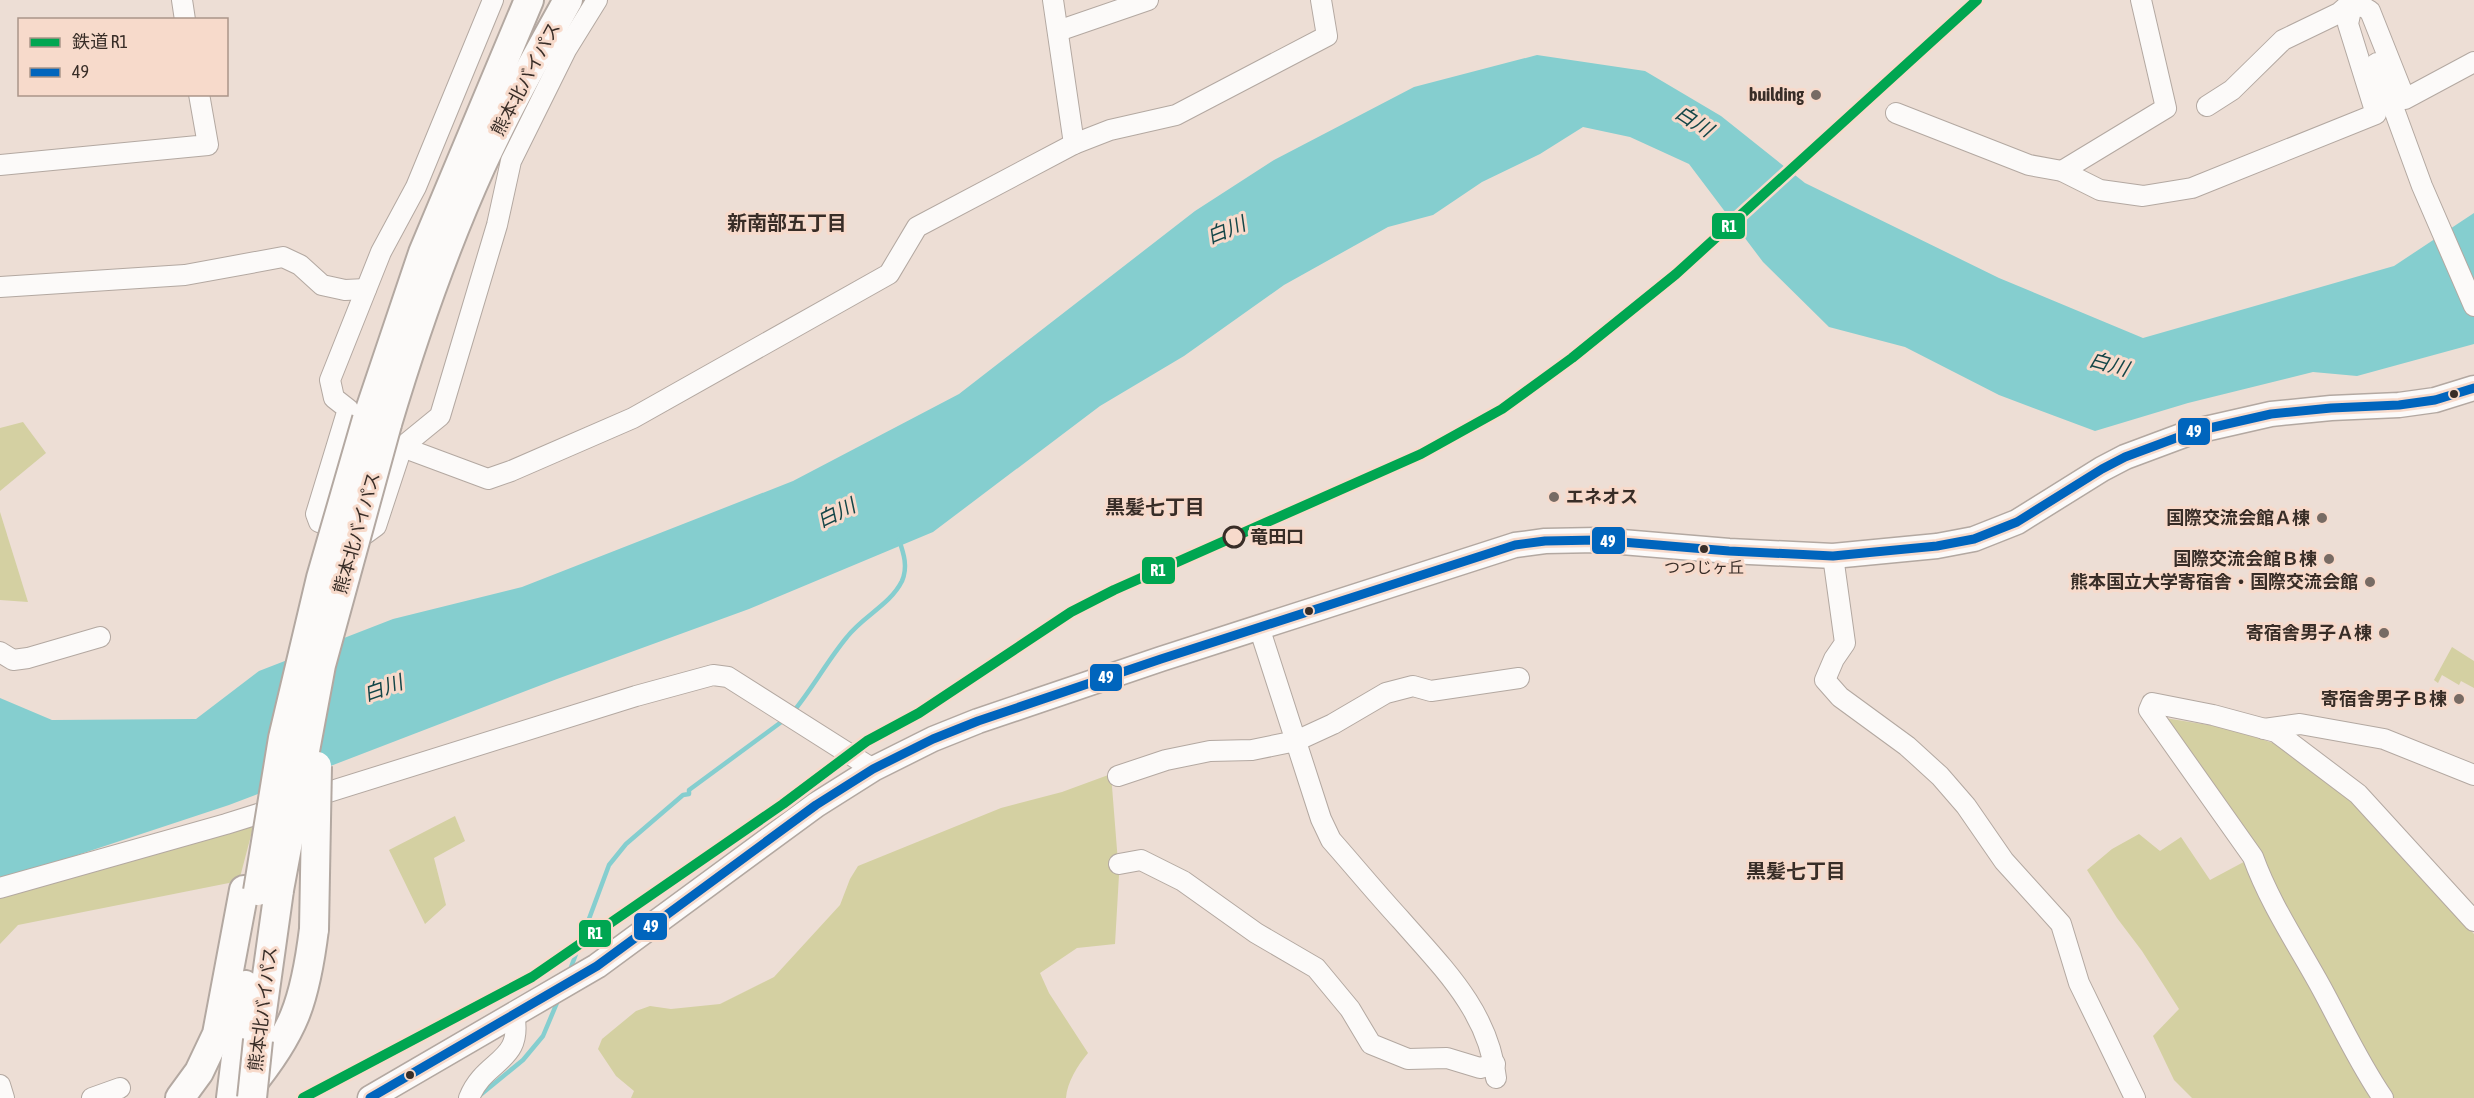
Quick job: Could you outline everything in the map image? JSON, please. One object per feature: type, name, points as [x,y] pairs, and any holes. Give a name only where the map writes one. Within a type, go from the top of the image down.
[{"type":"highway","name":"熊本北バイパス","points":[[252,1098],[248,1039],[261,890],[283,738],[321,578],[385,430],[423,253],[529,0]]},
{"type":"highway","name":"熊本北バイパス","points":[[261,890],[385,430],[410,347],[481,167],[528,71],[568,0]]},
{"type":"highway","points":[[238,1098],[277,1052],[290,1029],[309,971],[314,929],[315,784],[322,715],[321,665]]},
{"type":"highway","points":[[180,1098],[199,1072],[217,1034],[261,890]]},
{"type":"highway","name":"熊本北バイパス","points":[[231,1098],[248,1039]]},
{"type":"main road","points":[[370,1098],[597,966],[816,805],[873,769],[933,739],[978,721],[1259,627],[1515,545],[1545,541],[1598,540],[1729,551],[1833,556],[1879,553],[1974,539],[2017,522],[2125,457],[2192,432],[2271,414],[2399,405],[2435,400],[2474,388]]},
{"type":"street","points":[[182,0],[185,18]]},
{"type":"street","points":[[385,430],[376,525],[364,534],[320,522],[316,514],[348,409],[334,398],[330,380],[381,252],[416,187],[493,0]]},
{"type":"street","points":[[385,430],[440,416],[497,225],[511,161],[566,50],[597,0]]},
{"type":"street","points":[[1053,0],[1074,144]]},
{"type":"street","points":[[1058,31],[1148,0]]},
{"type":"street","points":[[385,430],[488,478],[512,471],[633,418],[890,274],[917,228],[1074,144],[1110,130],[1176,114],[1327,36],[1321,0]]},
{"type":"street","points":[[2062,171],[2166,108],[2142,0]]},
{"type":"street","points":[[1896,113],[2030,165],[2062,171],[2100,190],[2143,196],[2182,190],[2230,174],[2376,114],[2348,24],[2353,0]]},
{"type":"street","points":[[2353,0],[2370,11],[2405,99],[2474,62]]},
{"type":"street","points":[[2207,106],[2232,90],[2283,40],[2339,12],[2353,0]]},
{"type":"street","points":[[2353,0],[2422,186],[2474,306]]},
{"type":"street","points":[[0,165],[208,145],[199,96]]},
{"type":"street","points":[[0,287],[185,275],[283,257],[300,265],[322,285],[345,290],[366,289]]},
{"type":"street","points":[[1833,556],[1845,643],[1833,659],[1825,680],[1840,697],[1907,746],[1940,776],[1966,806],[2004,861],[2061,924],[2079,983],[2134,1098]]},
{"type":"street","points":[[1119,864],[1141,860],[1183,881],[1256,933],[1316,968],[1350,1009],[1371,1044],[1408,1059],[1447,1058],[1495,1071],[1493,1052],[1472,1007],[1452,978],[1331,840],[1321,819],[1259,627]]},
{"type":"street","points":[[0,652],[13,660],[28,658],[100,637]]},
{"type":"street","points":[[0,888],[226,824],[624,699],[713,675],[728,677],[873,769]]},
{"type":"street","points":[[1118,776],[1166,760],[1210,751],[1252,750],[1296,741],[1334,724],[1386,693],[1413,686],[1431,691],[1519,678]]},
{"type":"street","points":[[2383,1098],[2364,1070],[2322,988],[2263,884],[2253,857],[2149,710],[2152,703],[2212,715],[2276,732],[2358,794],[2474,921]]},
{"type":"street","points":[[2264,729],[2300,724],[2384,739],[2474,775]]},
{"type":"street","points":[[469,1098],[475,1083],[514,1046],[518,1030],[514,1014]]},
{"type":"street","points":[[0,1085],[4,1098]]},
{"type":"street","points":[[92,1098],[120,1088]]},
{"type":"shaded area","points":[[23,422],[46,453],[0,491],[0,428]]},
{"type":"shaded area","points":[[0,512],[28,602],[0,600]]},
{"type":"shaded area","points":[[2452,647],[2474,661],[2474,688],[2461,681],[2459,685],[2442,675],[2438,683],[2434,680]]},
{"type":"shaded area","points":[[2165,718],[2227,728],[2276,744],[2351,798],[2474,934],[2474,1098],[2192,1098],[2174,1080],[2153,1036],[2179,1009],[2087,870],[2112,849],[2139,834],[2160,851],[2181,837],[2210,880],[2253,857]]},
{"type":"shaded area","points":[[1111,774],[1119,875],[1115,944],[1077,948],[1040,973],[1049,993],[1088,1053],[1068,1086],[1066,1098],[631,1098],[634,1091],[616,1076],[598,1049],[602,1039],[636,1011],[650,1006],[671,1009],[720,1004],[774,977],[840,905],[850,879],[858,866],[1001,808],[1062,792]]},
{"type":"shaded area","points":[[455,816],[465,841],[434,858],[446,905],[425,924],[389,850]]},
{"type":"shaded area","points":[[254,824],[239,881],[18,925],[0,944],[0,896]]},
{"type":"water","name":"白川","points":[[1537,55],[1645,71],[1721,116],[1805,183],[1999,278],[2143,338],[2394,266],[2474,213],[2474,344],[2357,376],[2313,372],[2188,403],[2095,431],[1999,395],[1905,347],[1829,327],[1763,262],[1689,164],[1630,137],[1583,127],[1540,154],[1482,182],[1433,215],[1388,227],[1284,285],[1184,356],[1100,406],[933,532],[749,609],[557,679],[229,805],[17,875],[0,877],[0,698],[52,720],[196,719],[259,671],[393,619],[522,587],[793,481],[959,394],[1195,211],[1274,160],[1414,87]]},
{"type":"waterway","points":[[793,712],[847,637],[891,597],[902,581],[905,566],[899,540]]},
{"type":"waterway","points":[[570,970],[609,865],[626,844],[683,795],[689,794],[689,790],[784,720]]},
{"type":"waterway","points":[[479,1096],[523,1060],[543,1036],[559,998]]},
{"type":"rail line","name":"R1","points":[[303,1098],[532,977],[783,804],[867,741],[919,713],[1071,612],[1114,590],[1421,454],[1502,409],[1572,358],[1676,274],[1977,0]]},
{"type":"transit line","name":"49","points":[[370,1098],[597,966],[816,805],[873,769],[933,739],[978,721],[1161,659],[1515,545],[1545,541],[1598,540],[1729,551],[1833,556],[1937,546],[1974,539],[2017,522],[2125,457],[2192,432],[2271,414],[2399,405],[2435,400],[2474,388]]},
{"type":"place","name":"building","points":[[1816,95]]},
{"type":"place","name":"エネオス","points":[[1554,497]]},
{"type":"place","name":"国際交流会館Ａ棟","points":[[2322,518]]},
{"type":"place","name":"竜田口","points":[[1234,537]]},
{"type":"place","name":"つつじヶ丘","points":[[1704,549]]},
{"type":"place","name":"国際交流会館Ｂ棟","points":[[2329,559]]},
{"type":"place","name":"熊本国立大学寄宿舎・国際交流会館","points":[[2370,582]]},
{"type":"place","name":"寄宿舎男子Ａ棟","points":[[2384,633]]},
{"type":"place","name":"寄宿舎男子Ｂ棟","points":[[2459,699]]},
{"type":"district","name":"新南部五丁目","points":[[787,223]]},
{"type":"district","name":"黒髪七丁目","points":[[1155,507]]},
{"type":"district","name":"黒髪七丁目","points":[[1796,871]]}]
